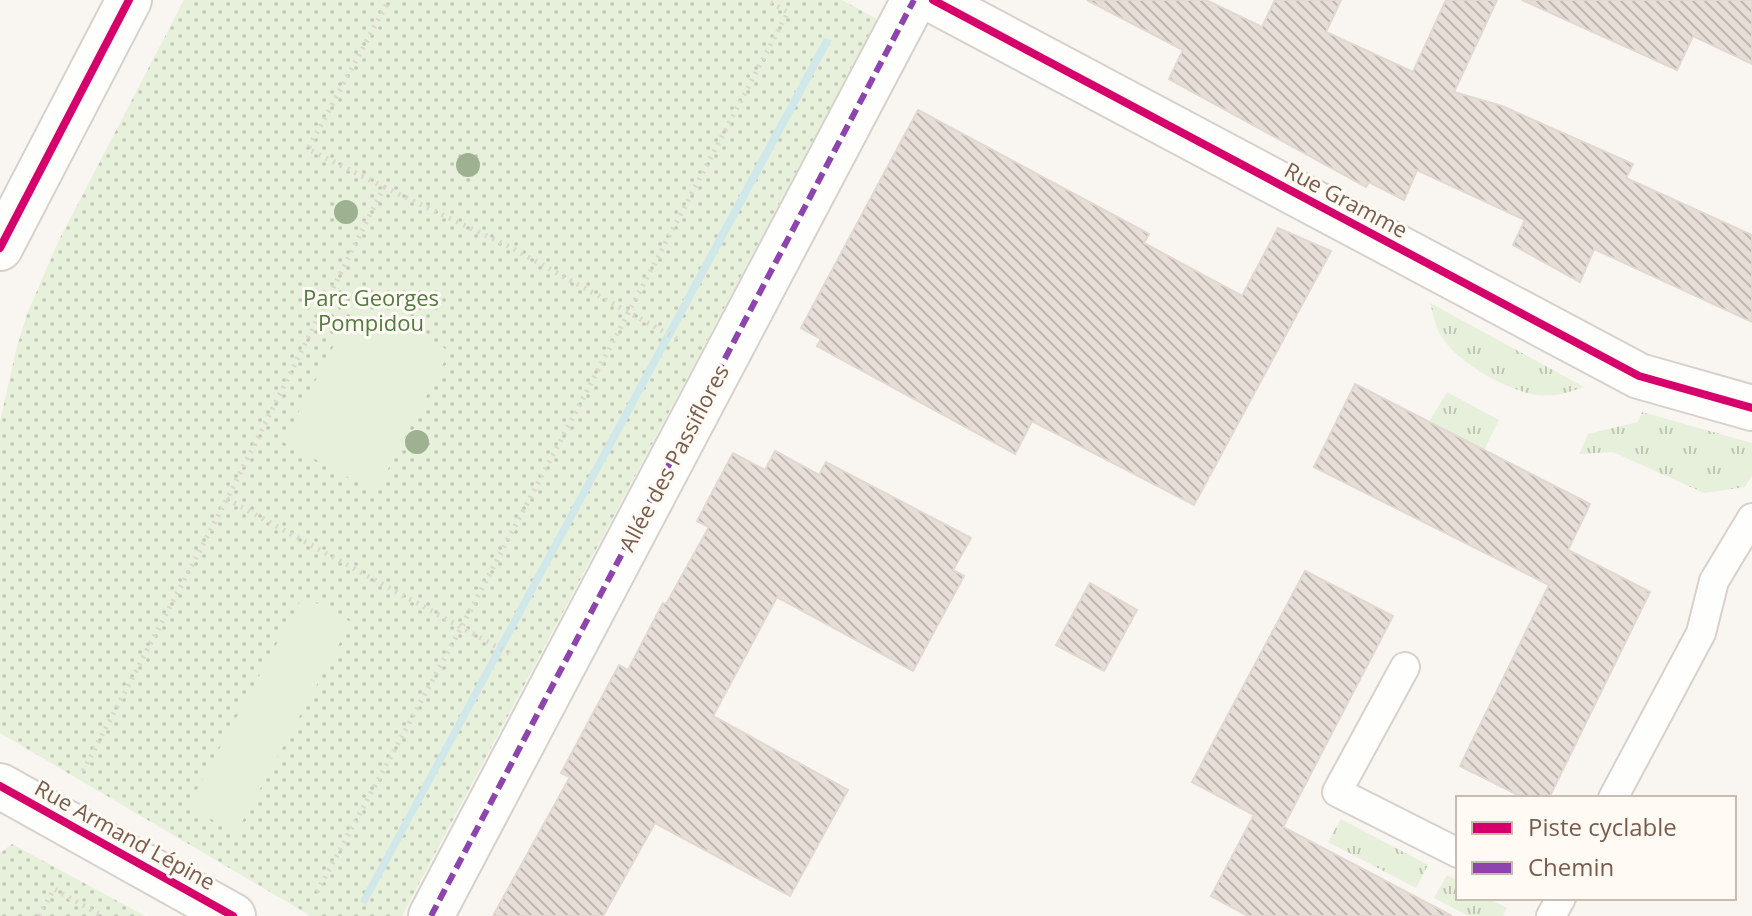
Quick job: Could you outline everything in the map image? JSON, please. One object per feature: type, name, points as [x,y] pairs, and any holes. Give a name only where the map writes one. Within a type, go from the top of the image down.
[{"type":"street","points":[[0,248],[129,0]]},
{"type":"street","name":"Allée des Passiflores","points":[[431,916],[914,0]]},
{"type":"street","name":"Rue Gramme","points":[[933,0],[1639,376],[1752,408]]},
{"type":"street","name":"Rue Armand Lépine","points":[[0,786],[233,916]]},
{"type":"lane","points":[[1614,796],[1701,633],[1714,581],[1752,518]]},
{"type":"lane","points":[[1405,667],[1337,792],[1456,852]]},
{"type":"path","points":[[389,0],[308,149],[510,247],[673,337]]},
{"type":"path","points":[[317,892],[788,12],[766,0]]},
{"type":"path","points":[[57,817],[227,499],[384,187]]},
{"type":"path","points":[[227,499],[503,650]]},
{"type":"path","points":[[39,916],[54,889],[102,916]]},
{"type":"green space","name":"Parc Georges Pompidou","points":[[184,0],[842,0],[877,19],[402,916],[311,916],[0,733],[0,422],[16,350],[27,314],[59,240]]},
{"type":"green space","points":[[357,302],[450,351],[376,492],[283,442]]},
{"type":"green space","points":[[1430,303],[1584,387],[1557,395],[1540,395],[1514,388],[1484,374],[1447,344],[1438,330]]},
{"type":"green space","points":[[1447,392],[1499,420],[1484,450],[1429,422]]},
{"type":"green space","points":[[1642,412],[1752,443],[1752,475],[1745,487],[1704,493],[1613,452],[1579,454],[1588,434],[1638,422]]},
{"type":"green space","points":[[303,596],[351,622],[236,833],[188,806]]},
{"type":"green space","points":[[1341,819],[1428,865],[1416,888],[1328,842]]},
{"type":"green space","points":[[12,844],[145,916],[0,916],[0,853]]},
{"type":"green space","points":[[1447,875],[1456,880],[1456,900],[1492,900],[1507,908],[1503,916],[1469,916],[1434,898]]},
{"type":"water","points":[[824,38],[832,40],[366,905],[360,901]]},
{"type":"building","points":[[1087,0],[1206,0],[1262,27],[1275,0],[1341,0],[1326,32],[1413,72],[1446,0],[1497,0],[1454,92],[1502,106],[1633,164],[1626,178],[1752,235],[1752,322],[1594,249],[1580,282],[1513,245],[1525,220],[1417,170],[1404,200],[1369,182],[1366,187],[1169,79],[1183,50]]},
{"type":"building","points":[[1522,0],[1752,0],[1752,64],[1693,36],[1677,70]]},
{"type":"building","points":[[918,110],[1149,234],[1144,243],[1242,296],[1278,228],[1331,251],[1194,505],[1032,421],[1015,454],[817,346],[821,339],[801,328]]},
{"type":"building","points":[[1355,384],[1590,504],[1568,550],[1650,592],[1550,796],[1520,796],[1460,766],[1549,585],[1314,467]]},
{"type":"building","points":[[775,451],[819,475],[826,462],[971,538],[953,570],[964,576],[913,671],[777,597],[713,716],[848,790],[790,896],[655,823],[603,916],[493,916],[570,777],[561,773],[619,665],[628,670],[663,603],[666,604],[709,527],[697,521],[733,453],[765,470]]},
{"type":"building","points":[[1305,571],[1393,616],[1283,827],[1452,916],[1248,916],[1211,896],[1254,815],[1192,782]]},
{"type":"building","points":[[1090,583],[1137,610],[1104,671],[1056,645]]},
{"type":"marked path","points":[[431,916],[914,0]]},
{"type":"cycle path","points":[[0,248],[129,0]]},
{"type":"cycle path","points":[[933,0],[1639,376],[1752,408]]},
{"type":"cycle path","points":[[0,786],[233,916]]}]
